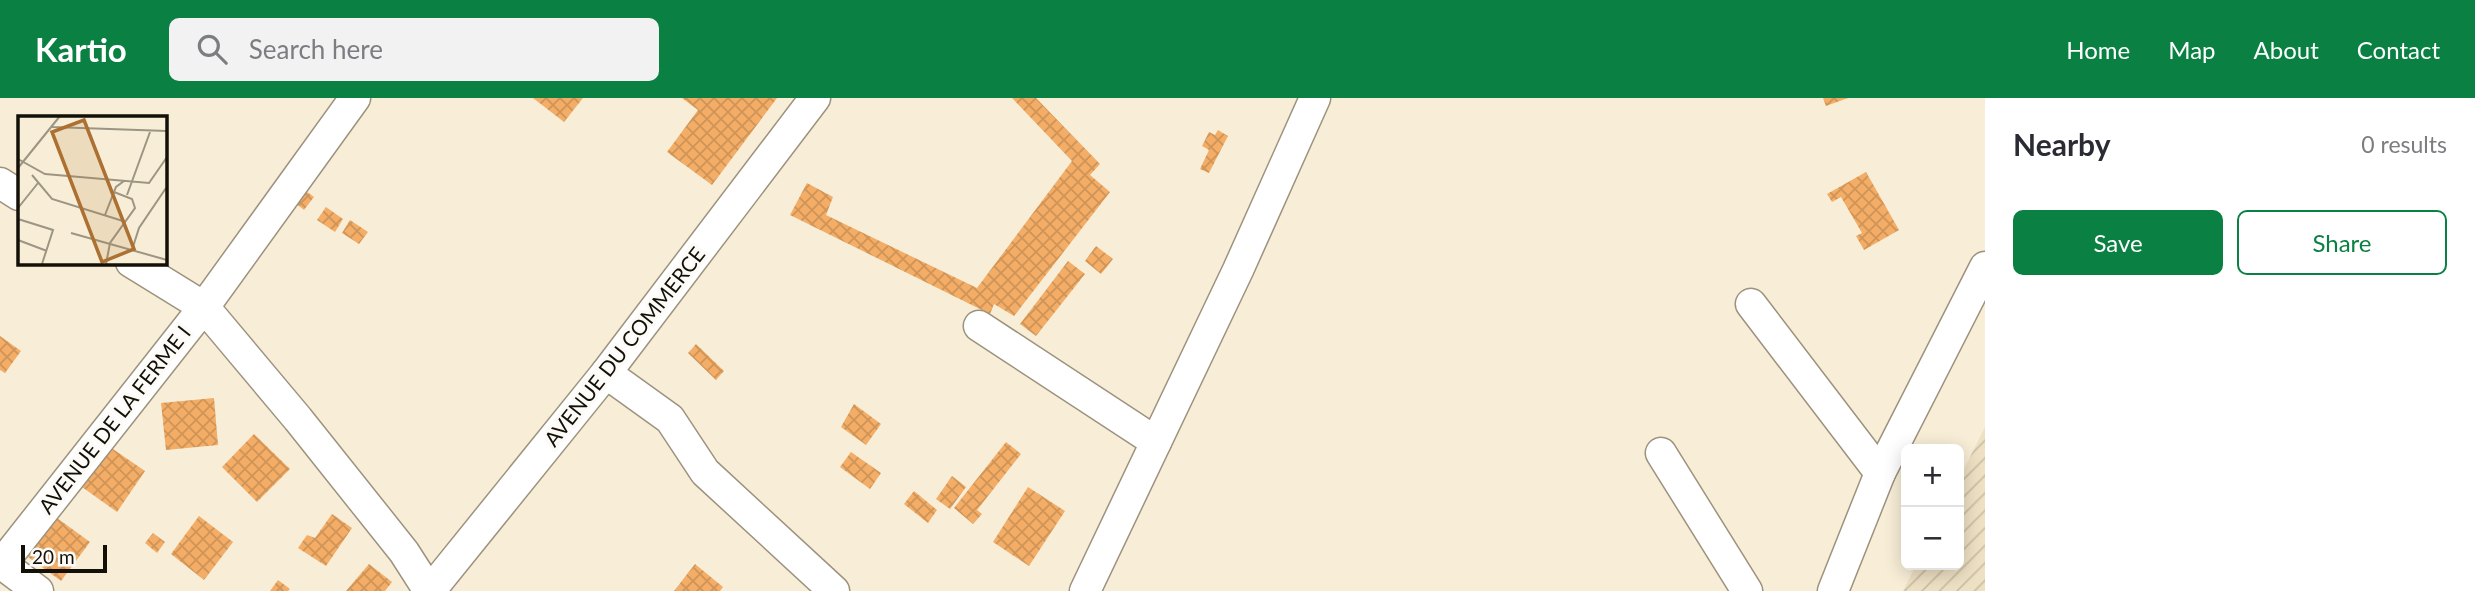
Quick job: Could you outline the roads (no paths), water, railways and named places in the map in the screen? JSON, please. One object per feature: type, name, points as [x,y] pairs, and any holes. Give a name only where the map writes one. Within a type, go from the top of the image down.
[{"type":"street","name":"AVENUE DE LA FERME I","points":[[1,565],[204,307],[355,98]]},
{"type":"street","name":"AVENUE DU COMMERCE","points":[[429,591],[606,373],[815,98]]},
{"type":"street","points":[[1085,591],[1238,270],[1315,98]]},
{"type":"street","points":[[0,183],[18,194]]},
{"type":"street","points":[[134,264],[204,307],[404,552],[429,591]]},
{"type":"street","points":[[1833,591],[1880,473],[1985,267]]},
{"type":"street","points":[[1751,304],[1880,473]]},
{"type":"street","points":[[979,326],[1156,442]]},
{"type":"street","points":[[606,373],[670,419],[705,472],[834,591]]},
{"type":"street","points":[[1661,453],[1747,591]]},
{"type":"street","points":[[1,565],[38,591]]}]
